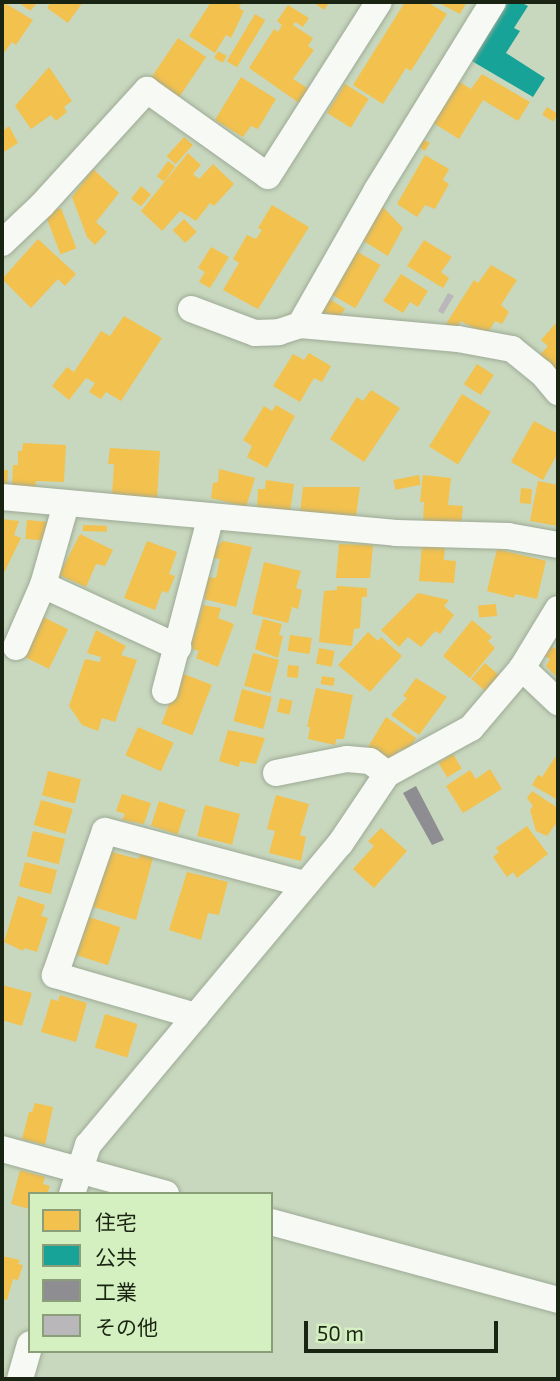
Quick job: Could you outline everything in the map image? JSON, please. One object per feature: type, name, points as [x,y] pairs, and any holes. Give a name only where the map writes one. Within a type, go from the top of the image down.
[{"type":"street","points":[[2,243],[42,205],[146,90],[268,176],[379,2]]},
{"type":"street","points":[[300,325],[377,190],[493,2]]},
{"type":"street","points":[[191,309],[255,333],[279,332],[300,325],[458,339],[512,349],[542,373],[558,392]]},
{"type":"street","points":[[2,497],[210,519],[396,533],[508,536],[558,545]]},
{"type":"street","points":[[16,647],[43,586],[66,504]]},
{"type":"street","points":[[165,691],[210,519]]},
{"type":"street","points":[[43,586],[178,647]]},
{"type":"street","points":[[75,1182],[89,1145],[340,844],[387,774],[471,729],[522,667],[558,609]]},
{"type":"street","points":[[522,667],[558,702]]},
{"type":"street","points":[[276,773],[347,759],[370,761],[387,774]]},
{"type":"street","points":[[197,1016],[55,975],[105,831],[304,884]]},
{"type":"street","points":[[3,1156],[75,1182],[151,1192]]},
{"type":"street","points":[[273,1223],[558,1300]]},
{"type":"street","points":[[20,1379],[28,1351]]},
{"type":"building: 住宅","points":[[3,2],[33,20],[16,45],[12,42],[4,53]]},
{"type":"building: 住宅","points":[[18,2],[38,2],[30,11]]},
{"type":"building: 住宅","points":[[51,2],[83,2],[68,23],[47,8]]},
{"type":"building: 住宅","points":[[211,2],[242,2],[239,8],[244,11],[231,38],[226,35],[215,53],[189,36]]},
{"type":"building: 住宅","points":[[313,2],[330,2],[324,10]]},
{"type":"building: 住宅","points":[[405,2],[427,2],[447,14],[411,71],[406,68],[383,104],[353,85]]},
{"type":"building: 住宅","points":[[437,2],[467,2],[460,14]]},
{"type":"building: 住宅","points":[[288,5],[309,18],[303,27],[295,22],[293,25],[313,38],[308,46],[314,50],[293,79],[312,91],[302,105],[249,68],[274,29],[278,32],[282,25],[277,21]]},
{"type":"building: 住宅","points":[[255,14],[265,20],[237,67],[227,61]]},
{"type":"building: 住宅","points":[[178,38],[206,57],[178,98],[150,79]]},
{"type":"building: 住宅","points":[[218,51],[227,56],[223,63],[214,58]]},
{"type":"building: 住宅","points":[[49,67],[72,101],[64,107],[67,112],[56,121],[51,115],[31,129],[15,106]]},
{"type":"building: 住宅","points":[[482,74],[530,102],[518,121],[483,100],[459,139],[427,119],[453,78],[471,89]]},
{"type":"building: 住宅","points":[[241,77],[276,99],[258,129],[251,126],[243,137],[215,120]]},
{"type":"building: 住宅","points":[[345,84],[369,99],[351,128],[327,113]]},
{"type":"building: 住宅","points":[[547,107],[558,114],[553,122],[542,115]]},
{"type":"building: 住宅","points":[[9,126],[18,143],[2,153],[2,128],[4,130]]},
{"type":"building: 住宅","points":[[184,137],[193,145],[176,164],[167,156]]},
{"type":"building: 住宅","points":[[418,137],[430,143],[425,151],[414,143]]},
{"type":"building: 住宅","points":[[188,153],[201,165],[193,174],[199,179],[213,164],[234,184],[214,206],[210,203],[196,221],[180,211],[162,231],[141,211]]},
{"type":"building: 住宅","points":[[425,155],[449,169],[443,180],[449,184],[435,209],[425,205],[417,217],[397,204]]},
{"type":"building: 住宅","points":[[168,161],[175,166],[164,182],[157,176]]},
{"type":"building: 住宅","points":[[93,169],[119,193],[96,222],[107,232],[95,245],[87,237],[72,197]]},
{"type":"building: 住宅","points":[[141,186],[151,194],[141,207],[131,198]]},
{"type":"building: 住宅","points":[[272,205],[309,227],[258,309],[223,290],[239,263],[233,259],[247,235],[256,239],[262,230],[258,228]]},
{"type":"building: 住宅","points":[[381,205],[403,228],[388,256],[357,237]]},
{"type":"building: 住宅","points":[[61,208],[76,248],[61,254],[45,214]]},
{"type":"building: 住宅","points":[[184,219],[197,232],[185,243],[173,230]]},
{"type":"building: 住宅","points":[[38,239],[76,274],[65,286],[58,279],[31,308],[2,279]]},
{"type":"building: 住宅","points":[[424,240],[452,257],[441,272],[449,278],[443,288],[407,266]]},
{"type":"building: 住宅","points":[[211,247],[229,257],[210,288],[199,282],[205,272],[198,268]]},
{"type":"building: 住宅","points":[[351,248],[380,265],[355,308],[326,291]]},
{"type":"building: 住宅","points":[[491,265],[517,280],[501,305],[509,312],[502,324],[495,321],[486,335],[461,321],[456,330],[446,324],[474,280],[478,283]]},
{"type":"building: 住宅","points":[[401,274],[428,291],[418,307],[410,302],[403,313],[383,301]]},
{"type":"building: 住宅","points":[[323,295],[345,309],[338,321],[316,307]]},
{"type":"building: 住宅","points":[[124,316],[162,338],[121,401],[106,392],[101,399],[89,392],[95,383],[86,378],[69,400],[52,386],[67,367],[74,372],[101,331],[110,336]]},
{"type":"building: 住宅","points":[[558,321],[558,376],[538,357],[548,346],[541,340]]},
{"type":"building: 住宅","points":[[309,353],[331,366],[322,382],[314,378],[300,402],[273,386],[293,354],[304,360]]},
{"type":"building: 住宅","points":[[477,364],[494,375],[481,395],[464,384]]},
{"type":"building: 住宅","points":[[371,390],[400,408],[364,462],[330,439],[357,397],[363,401]]},
{"type":"building: 住宅","points":[[462,394],[491,412],[458,465],[429,447]]},
{"type":"building: 住宅","points":[[276,405],[295,416],[267,468],[247,457],[252,446],[243,440],[264,406],[272,411]]},
{"type":"building: 住宅","points":[[534,421],[558,434],[558,453],[543,480],[511,462]]},
{"type":"building: 住宅","points":[[23,443],[66,445],[64,482],[36,481],[35,489],[12,487],[13,465],[18,465],[18,451],[22,451]]},
{"type":"building: 住宅","points":[[110,448],[160,451],[157,499],[112,496],[114,464],[108,464]]},
{"type":"building: 住宅","points":[[219,469],[255,478],[246,507],[211,498],[213,483],[218,482]]},
{"type":"building: 住宅","points":[[2,470],[8,470],[7,486],[2,485]]},
{"type":"building: 住宅","points":[[419,475],[421,485],[395,490],[393,480]]},
{"type":"building: 住宅","points":[[423,475],[451,478],[448,505],[463,506],[461,524],[423,521],[424,502],[420,502]]},
{"type":"building: 住宅","points":[[266,480],[294,484],[290,512],[257,510],[258,489],[265,489]]},
{"type":"building: 住宅","points":[[538,481],[558,485],[558,526],[530,521]]},
{"type":"building: 住宅","points":[[303,487],[360,487],[356,516],[300,513]]},
{"type":"building: 住宅","points":[[521,488],[532,489],[531,504],[520,503]]},
{"type":"building: 住宅","points":[[2,519],[19,521],[14,535],[21,538],[2,577]]},
{"type":"building: 住宅","points":[[27,520],[49,522],[47,541],[25,539]]},
{"type":"building: 住宅","points":[[83,525],[107,526],[107,532],[83,531]]},
{"type":"building: 住宅","points":[[80,534],[113,550],[105,566],[96,564],[86,587],[59,575]]},
{"type":"building: 住宅","points":[[147,541],[177,552],[169,574],[175,576],[168,593],[162,591],[155,610],[124,598]]},
{"type":"building: 住宅","points":[[223,541],[252,547],[236,607],[204,599],[208,577],[216,578],[220,559],[213,558],[215,548]]},
{"type":"building: 住宅","points":[[339,544],[373,545],[370,578],[336,578]]},
{"type":"building: 住宅","points":[[422,545],[445,547],[444,560],[456,561],[454,583],[419,581]]},
{"type":"building: 住宅","points":[[497,549],[546,561],[537,599],[515,594],[514,598],[487,591]]},
{"type":"building: 住宅","points":[[264,562],[301,571],[296,588],[302,590],[298,609],[292,607],[288,623],[252,614]]},
{"type":"building: 住宅","points":[[337,586],[367,588],[367,597],[362,597],[360,628],[354,629],[352,646],[319,642],[324,591],[337,590]]},
{"type":"building: 住宅","points":[[418,593],[449,600],[444,606],[454,615],[440,634],[435,631],[421,647],[408,637],[399,647],[381,630]]},
{"type":"building: 住宅","points":[[496,604],[497,616],[479,618],[478,606]]},
{"type":"building: 住宅","points":[[203,605],[221,608],[218,618],[234,624],[218,667],[196,658],[199,651],[190,648]]},
{"type":"building: 住宅","points":[[43,617],[68,629],[49,669],[24,657]]},
{"type":"building: 住宅","points":[[263,619],[282,624],[279,635],[283,636],[278,658],[255,649]]},
{"type":"building: 住宅","points":[[472,620],[492,637],[488,641],[495,648],[470,678],[443,656]]},
{"type":"building: 住宅","points":[[96,630],[126,646],[121,655],[137,660],[115,722],[102,718],[98,731],[82,725],[69,706],[85,659],[100,662],[101,657],[87,653]]},
{"type":"building: 住宅","points":[[368,632],[378,641],[381,637],[402,656],[370,692],[338,665]]},
{"type":"building: 住宅","points":[[290,635],[312,638],[310,654],[288,651]]},
{"type":"building: 住宅","points":[[558,644],[558,678],[546,666],[550,659],[545,656],[551,646],[555,649]]},
{"type":"building: 住宅","points":[[319,648],[335,651],[332,667],[316,664]]},
{"type":"building: 住宅","points":[[253,653],[279,660],[270,693],[244,686]]},
{"type":"building: 住宅","points":[[485,663],[502,678],[489,694],[471,679]]},
{"type":"building: 住宅","points":[[288,665],[299,666],[298,678],[287,677]]},
{"type":"building: 住宅","points":[[181,673],[212,685],[192,735],[162,723]]},
{"type":"building: 住宅","points":[[322,676],[335,678],[334,686],[321,684]]},
{"type":"building: 住宅","points":[[416,678],[447,697],[419,735],[391,715],[407,698],[403,696]]},
{"type":"building: 住宅","points":[[316,688],[353,695],[344,739],[336,739],[335,745],[308,739],[310,727],[307,727]]},
{"type":"building: 住宅","points":[[242,689],[272,697],[263,729],[233,721]]},
{"type":"building: 住宅","points":[[280,698],[293,701],[290,715],[277,712]]},
{"type":"building: 住宅","points":[[386,717],[416,738],[406,753],[400,749],[390,762],[368,747]]},
{"type":"building: 住宅","points":[[138,727],[174,743],[161,771],[125,755]]},
{"type":"building: 住宅","points":[[228,730],[265,738],[256,764],[240,761],[239,767],[219,761]]},
{"type":"building: 住宅","points":[[558,753],[558,800],[532,785],[538,775],[542,777]]},
{"type":"building: 住宅","points":[[453,754],[462,769],[447,777],[438,763]]},
{"type":"building: 住宅","points":[[490,769],[502,789],[463,813],[446,786],[470,770],[476,779]]},
{"type":"building: 住宅","points":[[48,771],[81,779],[75,803],[42,795]]},
{"type":"building: 住宅","points":[[532,791],[558,808],[558,821],[547,836],[536,831],[530,810],[533,806],[527,798]]},
{"type":"building: 住宅","points":[[122,794],[151,803],[144,824],[122,820],[125,814],[116,811]]},
{"type":"building: 住宅","points":[[276,795],[309,804],[300,835],[306,837],[301,861],[269,853],[275,831],[267,829]]},
{"type":"building: 住宅","points":[[41,800],[73,809],[66,834],[34,825]]},
{"type":"building: 住宅","points":[[159,801],[186,810],[178,834],[151,826]]},
{"type":"building: 住宅","points":[[205,805],[240,814],[232,845],[197,836]]},
{"type":"building: 住宅","points":[[527,826],[548,854],[517,878],[513,872],[507,877],[493,857],[499,852],[496,848]]},
{"type":"building: 住宅","points":[[381,828],[407,851],[374,888],[353,869],[374,846],[368,841]]},
{"type":"building: 住宅","points":[[33,831],[65,839],[59,864],[27,856]]},
{"type":"building: 住宅","points":[[108,851],[138,859],[141,854],[153,858],[136,920],[90,906]]},
{"type":"building: 住宅","points":[[25,862],[57,870],[51,894],[19,886]]},
{"type":"building: 住宅","points":[[187,872],[228,882],[219,915],[208,913],[201,940],[169,930]]},
{"type":"building: 住宅","points":[[18,896],[45,905],[41,916],[48,918],[37,952],[24,948],[23,951],[4,942]]},
{"type":"building: 住宅","points":[[89,917],[120,927],[108,965],[77,955]]},
{"type":"building: 住宅","points":[[2,985],[32,993],[22,1026],[2,1020]]},
{"type":"building: 住宅","points":[[60,995],[87,1003],[76,1042],[41,1032],[51,999],[58,1001]]},
{"type":"building: 住宅","points":[[105,1014],[138,1024],[127,1057],[95,1047]]},
{"type":"building: 住宅","points":[[35,1103],[53,1107],[45,1145],[22,1139],[29,1112],[32,1112]]},
{"type":"building: 住宅","points":[[20,1170],[45,1177],[43,1184],[50,1186],[48,1192],[28,1192],[28,1208],[11,1204]]},
{"type":"building: 住宅","points":[[2,1256],[20,1260],[18,1264],[23,1265],[18,1280],[13,1279],[7,1300],[2,1299]]},
{"type":"building: 公共","points":[[500,2],[520,2],[528,6],[514,28],[520,31],[506,53],[545,78],[533,97],[465,57]]},
{"type":"building: 工業","points":[[416,786],[444,840],[432,845],[403,793]]},
{"type":"building: その他","points":[[448,293],[454,296],[443,314],[438,311]]}]
